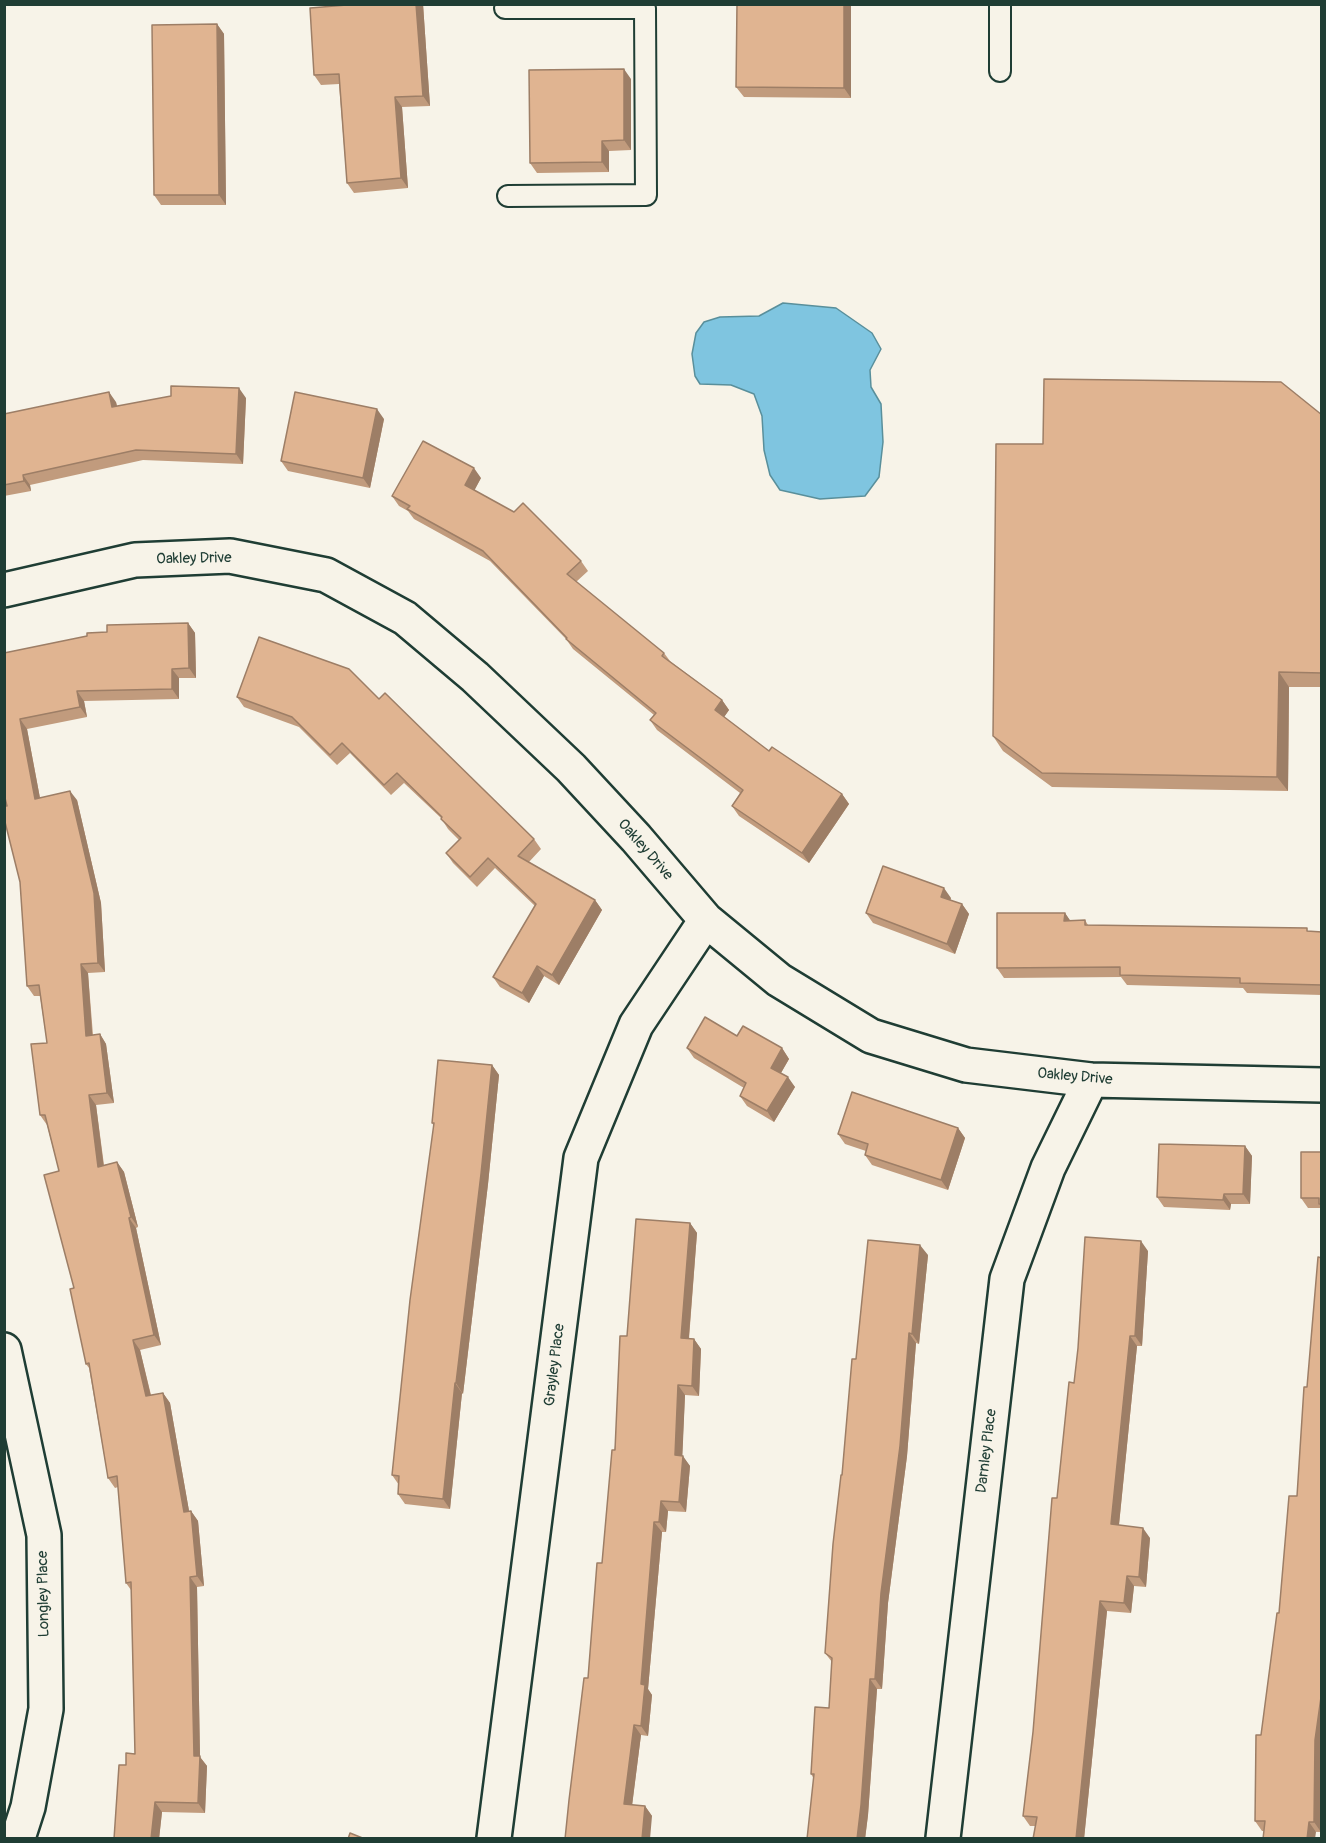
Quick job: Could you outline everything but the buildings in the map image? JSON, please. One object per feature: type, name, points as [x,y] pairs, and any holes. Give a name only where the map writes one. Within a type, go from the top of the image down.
[{"type":"street","name":"Oakley Drive","points":[[4,590],[135,560],[230,556],[326,575],[405,618],[475,677],[571,768],[636,838],[706,920],[779,980],[871,1036],[966,1065],[1091,1080],[1322,1084]]},
{"type":"street","name":"Grayley Place","points":[[494,1839],[581,1158],[636,1025],[706,920]]},
{"type":"street","name":"Darnley Place","points":[[943,1839],[1007,1279],[1048,1168],[1091,1080]]},
{"type":"street","name":"Longley Place","points":[[6,1369],[44,1535],[46,1708],[28,1807],[18,1839]]},
{"type":"lane","points":[[1000,4],[1000,71]]},
{"type":"lane","points":[[505,8],[645,8],[646,195],[508,196]]},
{"type":"water","points":[[783,303],[836,308],[872,333],[881,349],[870,370],[871,387],[881,404],[883,442],[879,477],[865,496],[820,499],[780,490],[770,475],[764,450],[762,416],[754,394],[731,385],[700,384],[695,376],[692,354],[696,333],[704,322],[720,317],[759,316]]}]
